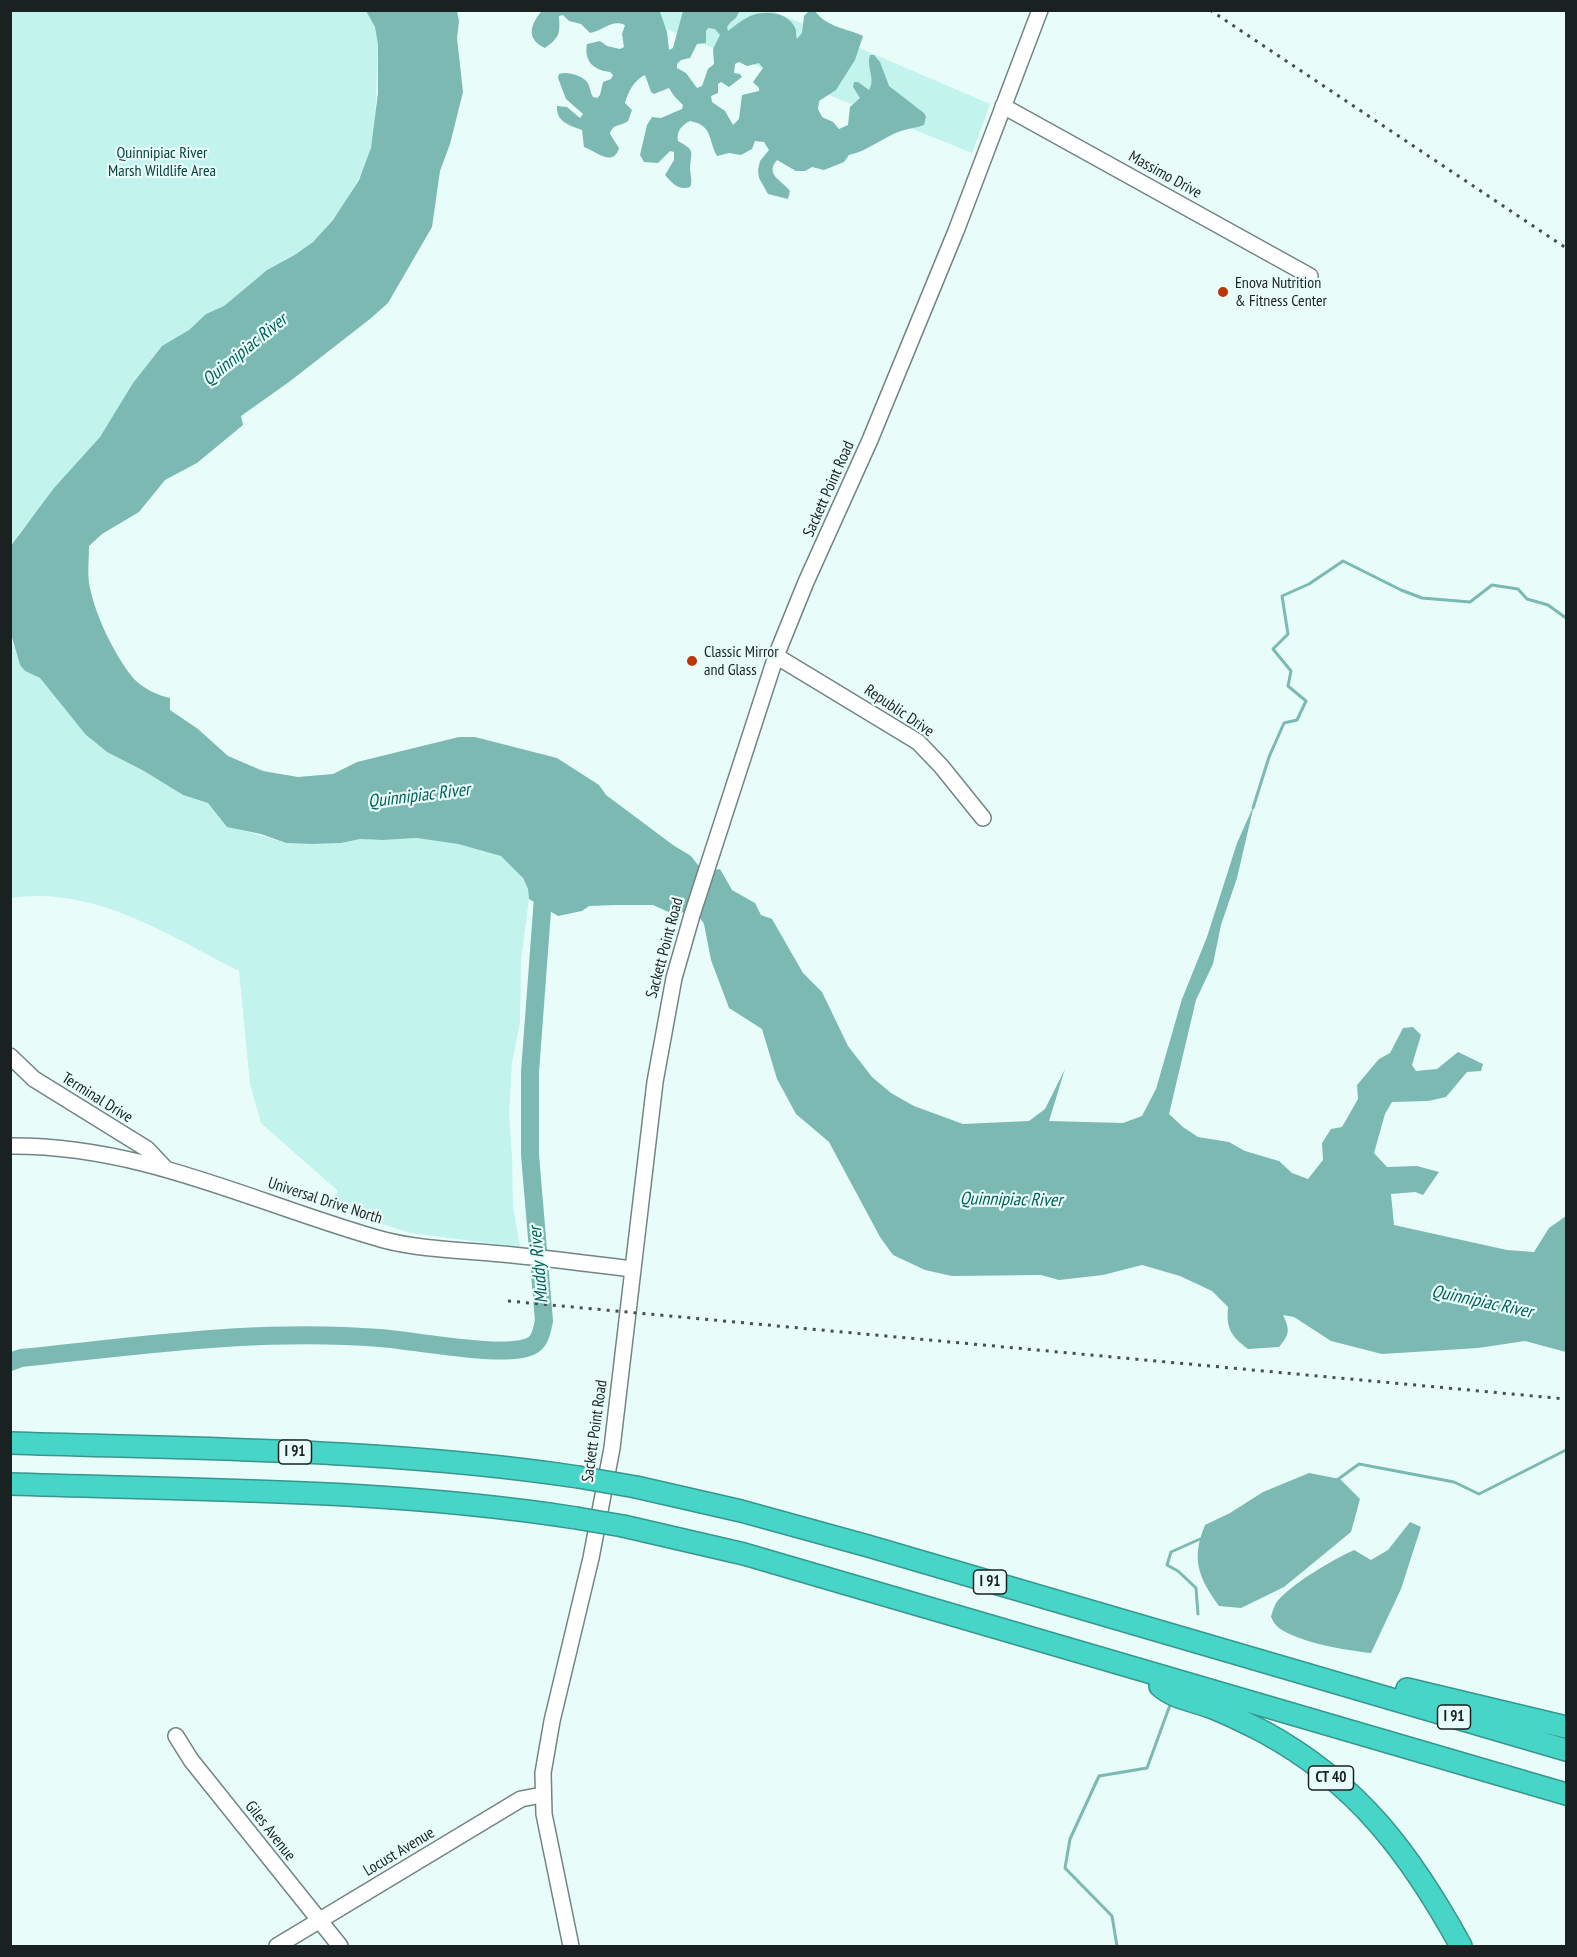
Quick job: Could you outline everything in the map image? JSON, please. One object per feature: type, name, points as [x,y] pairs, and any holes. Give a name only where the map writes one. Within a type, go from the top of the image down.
[{"type":"highway","name":"I 91","points":[[10,1443],[413,1457],[498,1465],[636,1487],[801,1528],[1566,1750]]},
{"type":"highway","points":[[10,1484],[413,1499],[494,1506],[623,1526],[744,1554],[1566,1794]]},
{"type":"highway","name":"CT 40","points":[[1148,1672],[1158,1685],[1168,1692],[1224,1713],[1277,1740],[1313,1764],[1345,1790],[1377,1821],[1407,1857],[1435,1899],[1461,1947]]},
{"type":"highway","points":[[1341,1684],[1388,1684],[1566,1727]]},
{"type":"street","name":"Sackett Point Road","points":[[571,1947],[546,1826],[542,1795],[543,1773],[547,1745],[591,1558],[612,1448],[659,1055],[672,987],[692,915],[776,656],[806,582],[870,440],[956,231],[1040,10]]},
{"type":"street","name":"Massimo Drive","points":[[1003,106],[1310,276]]},
{"type":"street","name":"Republic Drive","points":[[776,656],[918,742],[935,759],[983,818]]},
{"type":"street","name":"Terminal Drive","points":[[10,1056],[34,1079],[147,1149],[166,1169]]},
{"type":"street","name":"Universal Drive North","points":[[10,1146],[47,1146],[103,1153],[166,1169],[386,1240],[431,1249],[501,1254],[633,1269]]},
{"type":"street","name":"Giles Avenue","points":[[176,1736],[192,1760],[340,1947]]},
{"type":"street","name":"Locust Avenue","points":[[277,1947],[521,1799],[542,1795]]},
{"type":"green space","name":"Quinnipiac River Marsh Wildlife Area","points":[[11,11],[366,11],[375,27],[378,45],[375,125],[370,154],[341,209],[308,246],[267,270],[224,306],[206,314],[189,330],[160,348],[133,383],[100,437],[54,488],[19,533],[11,549]]},
{"type":"green space","points":[[622,11],[773,11],[990,104],[972,153]]},
{"type":"green space","points":[[10,634],[20,665],[25,671],[40,678],[90,739],[107,752],[183,795],[208,803],[214,807],[220,819],[242,830],[286,843],[341,843],[360,839],[417,838],[451,842],[501,856],[519,872],[528,889],[529,899],[521,960],[520,1023],[512,1062],[509,1114],[513,1207],[520,1247],[410,1233],[330,1207],[338,1191],[261,1123],[250,1084],[239,971],[158,929],[101,906],[72,899],[42,896],[11,898]]},
{"type":"water","points":[[654,10],[660,12],[667,32],[669,50],[673,48],[683,11],[739,11],[727,27],[728,31],[753,15],[778,14],[793,24],[797,39],[802,33],[804,16],[809,11],[815,11],[825,21],[863,36],[855,60],[836,90],[819,101],[818,109],[822,117],[833,122],[839,129],[848,125],[850,107],[860,98],[853,87],[854,82],[858,82],[869,90],[872,82],[869,59],[870,55],[874,55],[880,62],[889,86],[924,113],[926,117],[924,125],[894,134],[849,155],[844,162],[824,170],[812,167],[805,171],[796,171],[777,160],[774,165],[774,174],[790,191],[788,199],[768,194],[759,178],[760,161],[769,150],[764,142],[755,141],[752,149],[741,155],[729,153],[717,156],[709,134],[703,126],[690,121],[680,129],[678,141],[688,147],[691,152],[691,182],[690,187],[679,187],[665,175],[674,160],[674,152],[670,151],[658,163],[644,162],[640,155],[647,125],[652,117],[661,118],[682,109],[683,105],[669,88],[654,94],[651,92],[645,75],[635,83],[625,103],[632,110],[628,121],[615,127],[610,134],[619,148],[613,157],[608,158],[584,147],[582,130],[564,122],[557,111],[557,106],[567,107],[580,118],[583,114],[566,99],[558,78],[559,74],[570,73],[581,77],[588,84],[593,97],[597,98],[600,95],[603,82],[611,79],[613,75],[591,64],[586,50],[587,44],[600,41],[607,46],[620,49],[624,47],[622,34],[625,25],[615,23],[590,33],[581,24],[569,21],[563,15],[559,16],[558,35],[545,48],[532,36],[537,17],[541,12]],"holes":[[[708,28],[715,29],[720,35],[713,49],[714,64],[708,69],[702,86],[697,88],[686,73],[677,68],[677,64],[681,60],[690,58],[697,44],[706,43]],[[739,62],[747,66],[759,63],[763,68],[753,82],[759,91],[742,95],[739,119],[733,125],[725,111],[712,102],[711,96],[718,93],[718,84],[721,82],[729,87],[742,77],[734,73],[735,64]]]},
{"type":"water","name":"Quinnipiac River","points":[[366,11],[457,11],[459,21],[457,38],[463,92],[450,144],[440,171],[432,227],[388,303],[289,382],[241,416],[243,425],[197,463],[165,480],[139,512],[102,534],[89,546],[89,583],[97,611],[113,648],[134,679],[151,691],[170,698],[170,710],[198,729],[228,756],[263,771],[298,777],[333,774],[357,762],[459,737],[475,737],[557,758],[599,785],[606,795],[691,856],[698,865],[715,870],[720,869],[732,890],[755,903],[761,915],[772,919],[803,973],[822,992],[848,1046],[872,1077],[891,1093],[914,1106],[963,1124],[1029,1121],[1045,1109],[1065,1069],[1049,1121],[1123,1123],[1142,1116],[1156,1089],[1182,999],[1207,937],[1237,843],[1254,805],[1237,878],[1221,925],[1213,964],[1196,1000],[1169,1114],[1198,1137],[1229,1142],[1245,1151],[1279,1161],[1292,1173],[1308,1179],[1323,1160],[1322,1143],[1331,1129],[1342,1127],[1358,1099],[1357,1085],[1379,1059],[1390,1053],[1403,1028],[1413,1027],[1421,1035],[1412,1065],[1416,1071],[1437,1069],[1458,1052],[1483,1064],[1481,1071],[1467,1072],[1446,1097],[1428,1101],[1392,1102],[1385,1114],[1374,1153],[1387,1167],[1417,1166],[1439,1172],[1423,1195],[1415,1192],[1391,1194],[1394,1225],[1507,1250],[1534,1252],[1549,1228],[1566,1216],[1566,1352],[1525,1341],[1478,1348],[1382,1354],[1331,1341],[1294,1317],[1283,1315],[1288,1332],[1279,1347],[1248,1349],[1237,1340],[1229,1327],[1228,1307],[1212,1291],[1180,1276],[1142,1265],[1103,1275],[1059,1280],[1041,1275],[952,1276],[925,1270],[893,1255],[880,1237],[829,1142],[796,1114],[777,1079],[762,1029],[729,1008],[711,960],[704,924],[700,918],[683,912],[675,915],[653,905],[589,906],[582,911],[558,916],[529,899],[523,878],[501,856],[458,844],[417,838],[360,839],[341,843],[286,843],[261,834],[227,827],[208,803],[183,795],[107,752],[86,735],[40,678],[25,671],[20,665],[11,634],[10,549],[13,543],[54,488],[100,437],[133,383],[162,346],[189,330],[206,314],[224,306],[267,270],[313,242],[333,220],[359,180],[371,148],[378,93],[378,45],[375,27]]},
{"type":"water","points":[[1309,1473],[1340,1479],[1360,1499],[1351,1532],[1284,1587],[1241,1608],[1219,1606],[1206,1586],[1199,1567],[1198,1548],[1205,1525],[1230,1513],[1263,1492]]},
{"type":"water","points":[[1410,1522],[1421,1527],[1401,1589],[1371,1653],[1310,1642],[1288,1633],[1275,1624],[1271,1617],[1276,1603],[1291,1588],[1354,1550],[1371,1560],[1388,1550]]},
{"type":"waterway","points":[[1253,808],[1269,757],[1284,723],[1297,720],[1306,701],[1288,686],[1291,671],[1273,649],[1288,634],[1282,596],[1309,584],[1343,561],[1422,598],[1470,602],[1492,585],[1518,589],[1527,599],[1548,605],[1566,618]]},
{"type":"waterway","name":"Muddy River","points":[[10,1362],[21,1358],[155,1344],[290,1335],[380,1338],[503,1351],[521,1349],[536,1343],[544,1321],[530,1155],[530,1072],[544,884]]},
{"type":"waterway","points":[[1337,1480],[1359,1464],[1454,1482],[1479,1494],[1566,1450]]},
{"type":"waterway","points":[[1198,1614],[1196,1588],[1178,1571],[1167,1565],[1171,1552],[1200,1539]]},
{"type":"waterway","points":[[1117,1946],[1112,1916],[1065,1868],[1070,1839],[1099,1776],[1147,1768],[1170,1705]]},
{"type":"railway","points":[[1210,10],[1566,248]]},
{"type":"railway","points":[[508,1301],[1566,1399]]},
{"type":"place","name":"Enova Nutrition & Fitness Center","points":[[1223,292]]},
{"type":"place","name":"Classic Mirror and Glass","points":[[692,661]]}]
